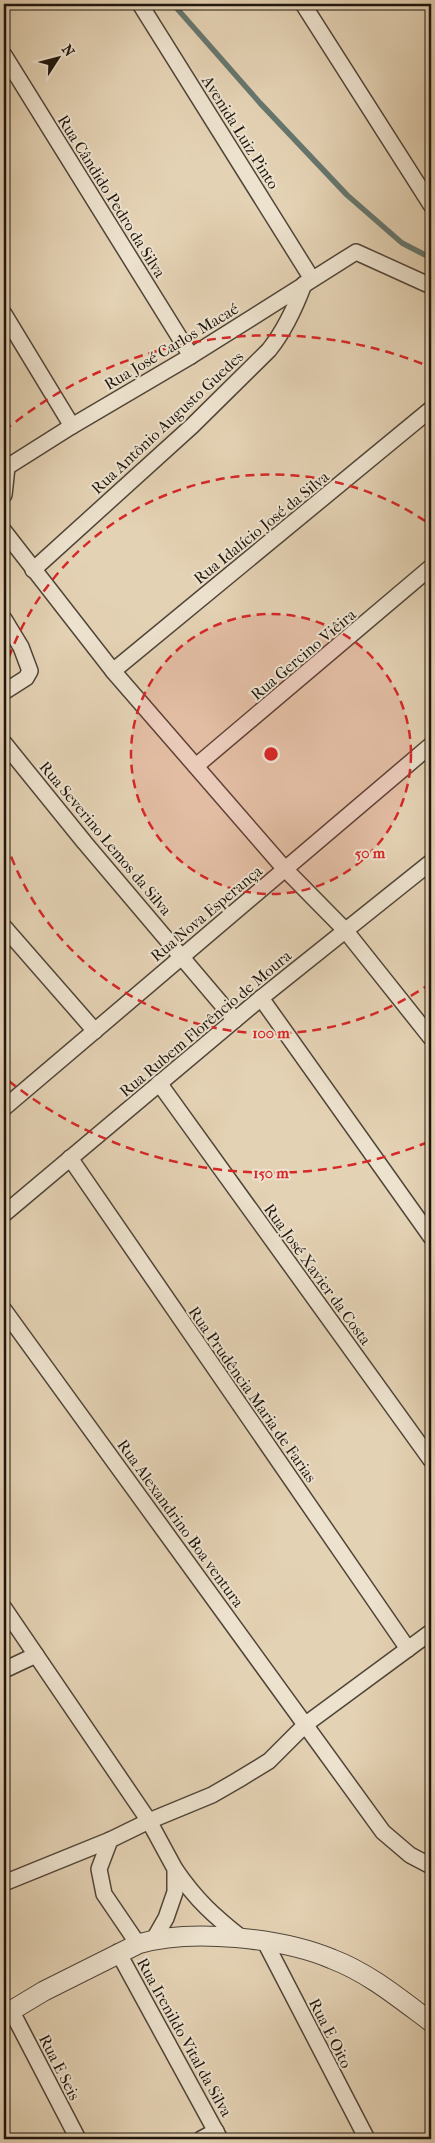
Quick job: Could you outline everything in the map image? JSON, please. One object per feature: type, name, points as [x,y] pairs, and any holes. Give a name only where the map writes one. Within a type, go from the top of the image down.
[{"type":"street","name":"Avenida Luiz Pinto","points":[[140,4],[308,282]]},
{"type":"street","points":[[303,4],[431,205]]},
{"type":"street","name":"Rua Cândido Pedro da Silva","points":[[4,55],[191,356]]},
{"type":"street","name":"Rua José Carlos Macaé","points":[[5,468],[191,356],[356,252],[431,286]]},
{"type":"street","name":"Rua Antônio Augusto Guedes","points":[[33,570],[192,426],[263,356],[280,337],[308,282]]},
{"type":"street","points":[[4,314],[72,426]]},
{"type":"street","name":"Rua Idalício José da Silva","points":[[114,671],[431,409]]},
{"type":"street","points":[[4,495],[5,468]]},
{"type":"street","points":[[4,531],[114,671],[284,868],[345,930],[431,1038]]},
{"type":"street","name":"Rua Gercino Viêira","points":[[196,766],[431,568]]},
{"type":"street","points":[[4,619],[27,661],[29,675],[4,692]]},
{"type":"street","name":"Rua Severino Lemos da Silva","points":[[4,743],[235,1020]]},
{"type":"street","name":"Rua Nova Esperança","points":[[4,1108],[180,956],[431,745]]},
{"type":"street","name":"Rua Rubem Florêncio de Moura","points":[[4,1214],[261,998],[431,862]]},
{"type":"street","points":[[4,927],[95,1031]]},
{"type":"street","points":[[261,998],[431,1237]]},
{"type":"street","name":"Rua José Xavier da Costa","points":[[159,1083],[431,1460]]},
{"type":"street","name":"Rua Prudência Maria de Farias","points":[[70,1158],[408,1650]]},
{"type":"street","name":"Rua Alexandrino Boa ventura","points":[[4,1310],[383,1832],[410,1855],[431,1866]]},
{"type":"street","points":[[4,1608],[149,1821],[175,1869],[192,1894],[211,1914],[243,1939]]},
{"type":"street","points":[[4,1883],[110,1840],[149,1821],[212,1795],[238,1780],[269,1760],[306,1724],[431,1632]]},
{"type":"street","points":[[4,1670],[36,1655]]},
{"type":"street","points":[[110,1840],[99,1869],[104,1894],[146,1941]]},
{"type":"street","points":[[146,1941],[166,1918],[175,1892],[175,1869]]},
{"type":"street","points":[[8,2012],[118,1952],[146,1941],[197,1936],[265,1942],[302,1949],[333,1959],[375,1981],[431,2022]]},
{"type":"street","name":"Rua E Oito","points":[[265,1942],[367,2139]]},
{"type":"street","name":"Rua Irenildo Vital da Silva","points":[[118,1952],[218,2135]]},
{"type":"street","name":"Rua E Seis","points":[[8,2012],[78,2139]]},
{"type":"street","points":[[201,2139],[218,2135]]},
{"type":"waterway","points":[[173,4],[260,103],[347,195],[402,243],[431,258]]}]
